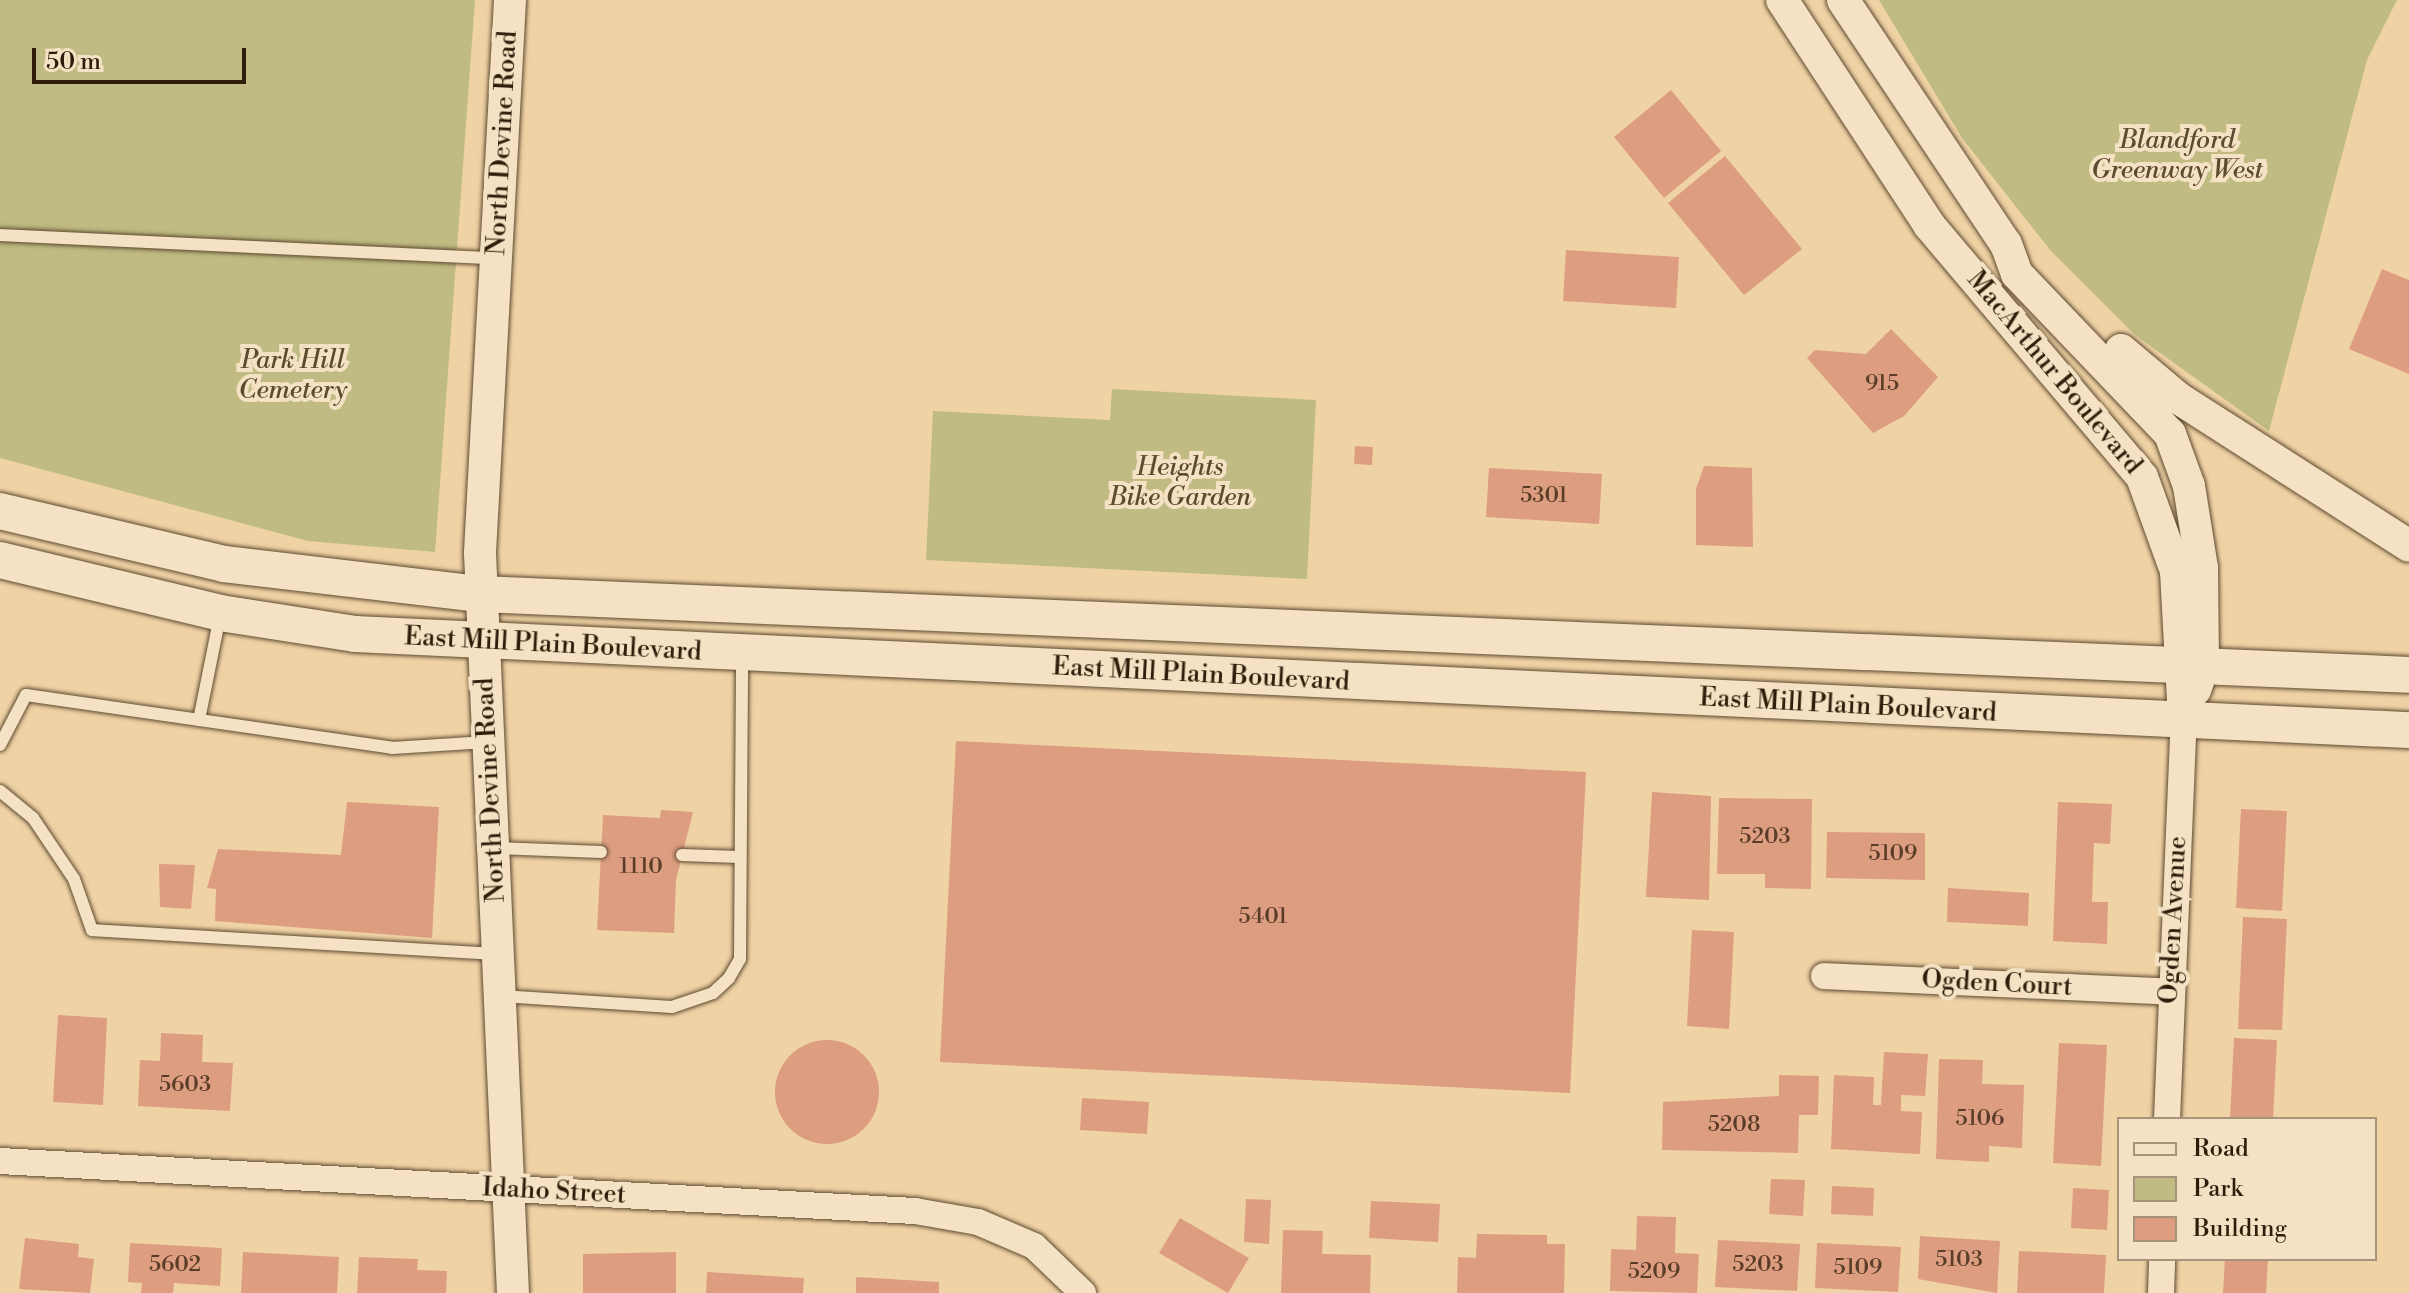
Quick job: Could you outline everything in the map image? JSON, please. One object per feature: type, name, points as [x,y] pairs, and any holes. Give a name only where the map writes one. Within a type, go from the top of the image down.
[{"type":"main road","name":"East Mill Plain Boulevard","points":[[0,511],[224,564],[480,594],[2409,675]]},
{"type":"main road","name":"East Mill Plain Boulevard","points":[[0,560],[220,613],[355,634],[483,643],[2409,730]]},
{"type":"main road","points":[[798,657],[854,636],[1062,645],[1079,639],[1090,619]]},
{"type":"main road","points":[[1142,672],[1203,652],[1385,656],[1395,632]]},
{"type":"street","name":"North Devine Road","points":[[510,0],[480,594],[490,741],[513,1293]]},
{"type":"street","name":"MacArthur Boulevard","points":[[1782,0],[1929,225],[2142,477],[2176,571],[2190,667]]},
{"type":"street","name":"MacArthur Boulevard","points":[[1843,0],[2006,244],[2017,274],[2170,434],[2197,526],[2184,721]]},
{"type":"street","points":[[2006,244],[2033,260],[2178,398],[2409,546]]},
{"type":"street","name":"Ogden Avenue","points":[[2167,1117],[2184,721]]},
{"type":"street","name":"Ogden Court","points":[[1824,976],[2171,992]]},
{"type":"street","name":"Idaho Street","points":[[0,1161],[915,1211],[978,1222],[1034,1246],[1083,1293]]},
{"type":"street","points":[[2161,1293],[2162,1261]]},
{"type":"lane","points":[[0,235],[498,258]]},
{"type":"lane","points":[[199,720],[220,613]]},
{"type":"lane","points":[[501,996],[672,1007],[713,993],[740,959],[742,655]]},
{"type":"lane","points":[[0,745],[26,695],[392,748],[490,741]]},
{"type":"lane","points":[[0,791],[33,818],[66,867],[92,930],[500,954]]},
{"type":"lane","points":[[495,848],[601,852]]},
{"type":"lane","points":[[682,855],[739,857]]},
{"type":"green space","name":"Park Hill Cemetery","points":[[0,0],[475,0],[435,552],[308,541],[0,458]]},
{"type":"green space","name":"Blandford Greenway West","points":[[1879,0],[2397,0],[2367,60],[2269,431],[2135,335],[2051,251],[1962,138]]},
{"type":"green space","name":"Heights Bike Garden","points":[[1112,389],[1316,400],[1307,579],[926,560],[933,411],[1110,420]]},
{"type":"building","points":[[1671,90],[1721,151],[1664,198],[1614,137]]},
{"type":"building","points":[[1725,156],[1802,249],[1744,295],[1668,203]]},
{"type":"building","points":[[1566,250],[1679,257],[1676,308],[1563,301]]},
{"type":"building","points":[[2382,269],[2409,280],[2409,374],[2349,349]]},
{"type":"building","points":[[1891,329],[1938,377],[1904,416],[1873,433],[1807,358],[1815,350],[1866,354]]},
{"type":"building","points":[[1355,446],[1373,447],[1372,465],[1354,464]]},
{"type":"building","points":[[1704,466],[1752,468],[1753,547],[1696,545],[1696,489]]},
{"type":"building","points":[[1489,468],[1602,474],[1599,524],[1486,517]]},
{"type":"building","points":[[956,741],[1586,772],[1570,1093],[940,1062]]},
{"type":"building","points":[[1652,792],[1711,796],[1709,900],[1646,897]]},
{"type":"building","points":[[1719,798],[1812,799],[1811,889],[1765,888],[1765,874],[1717,874]]},
{"type":"building","points":[[347,802],[439,807],[432,938],[215,921],[216,889],[207,888],[218,849],[341,855]]},
{"type":"building","points":[[2058,802],[2112,804],[2110,844],[2094,843],[2092,902],[2108,902],[2107,944],[2053,941]]},
{"type":"building","points":[[2241,809],[2287,811],[2282,911],[2236,908]]},
{"type":"building","points":[[661,810],[693,812],[676,880],[674,933],[597,930],[603,815],[660,818]]},
{"type":"building","points":[[1827,832],[1925,833],[1925,880],[1826,878]]},
{"type":"building","points":[[159,864],[195,865],[191,909],[160,907]]},
{"type":"building","points":[[1948,888],[2029,893],[2028,926],[1947,922]]},
{"type":"building","points":[[2243,917],[2287,919],[2282,1030],[2238,1029]]},
{"type":"building","points":[[1692,930],[1734,932],[1729,1029],[1687,1026]]},
{"type":"building","points":[[58,1015],[107,1018],[103,1105],[53,1102]]},
{"type":"building","points":[[161,1033],[203,1035],[202,1062],[233,1063],[230,1111],[138,1106],[140,1060],[160,1061]]},
{"type":"building","points":[[2234,1038],[2277,1040],[2273,1117],[2230,1117]]},
{"type":"building","points":[[827,1040],[847,1044],[864,1055],[875,1072],[879,1092],[875,1112],[864,1129],[847,1140],[827,1144],[807,1140],[790,1129],[779,1112],[775,1092],[779,1072],[790,1055],[807,1044]]},
{"type":"building","points":[[2059,1043],[2107,1045],[2101,1166],[2053,1163]]},
{"type":"building","points":[[1884,1052],[1928,1054],[1925,1096],[1901,1095],[1901,1111],[1922,1112],[1920,1154],[1831,1149],[1834,1075],[1874,1077],[1873,1105],[1881,1105]]},
{"type":"building","points":[[1939,1059],[1983,1060],[1982,1084],[2024,1085],[2022,1148],[1989,1146],[1989,1162],[1936,1159]]},
{"type":"building","points":[[1779,1075],[1819,1076],[1818,1115],[1799,1115],[1798,1153],[1662,1150],[1663,1102],[1779,1096]]},
{"type":"building","points":[[1082,1098],[1149,1102],[1147,1134],[1080,1130]]},
{"type":"building","points":[[1771,1179],[1805,1180],[1803,1216],[1769,1214]]},
{"type":"building","points":[[1832,1186],[1874,1188],[1873,1216],[1831,1214]]},
{"type":"building","points":[[2073,1188],[2109,1190],[2107,1230],[2071,1228]]},
{"type":"building","points":[[1246,1199],[1271,1200],[1269,1244],[1244,1242]]},
{"type":"building","points":[[1371,1201],[1440,1204],[1438,1242],[1369,1238]]},
{"type":"building","points":[[1637,1216],[1676,1217],[1675,1253],[1699,1254],[1697,1293],[1610,1291],[1611,1249],[1636,1250]]},
{"type":"building","points":[[1180,1218],[1249,1258],[1228,1293],[1159,1253]]},
{"type":"building","points":[[1283,1230],[1323,1231],[1322,1254],[1371,1255],[1370,1293],[1281,1293]]},
{"type":"building","points":[[1477,1234],[1547,1235],[1547,1244],[1565,1244],[1564,1293],[1457,1293],[1458,1257],[1476,1258]]},
{"type":"building","points":[[1920,1236],[2000,1241],[1997,1293],[1918,1279]]},
{"type":"building","points":[[25,1238],[79,1244],[78,1257],[94,1259],[90,1293],[19,1289]]},
{"type":"building","points":[[1718,1240],[1800,1244],[1797,1291],[1715,1287]]},
{"type":"building","points":[[130,1243],[222,1248],[220,1286],[174,1283],[173,1293],[141,1293],[142,1283],[128,1282]]},
{"type":"building","points":[[1817,1243],[1901,1247],[1898,1292],[1815,1288]]},
{"type":"building","points":[[2019,1251],[2106,1255],[2104,1293],[2017,1293]]},
{"type":"building","points":[[243,1252],[339,1257],[337,1293],[241,1293]]},
{"type":"building","points":[[676,1252],[676,1293],[583,1293],[583,1254]]},
{"type":"building","points":[[359,1257],[418,1259],[417,1270],[447,1271],[446,1293],[357,1293]]},
{"type":"building","points":[[2225,1261],[2268,1261],[2266,1293],[2223,1293]]},
{"type":"building","points":[[707,1272],[804,1278],[803,1293],[706,1293]]},
{"type":"building","points":[[856,1277],[939,1282],[939,1293],[856,1293]]}]
